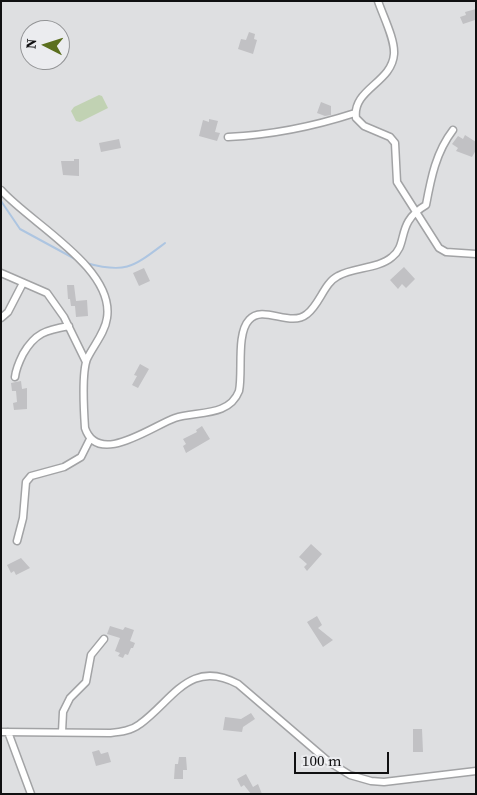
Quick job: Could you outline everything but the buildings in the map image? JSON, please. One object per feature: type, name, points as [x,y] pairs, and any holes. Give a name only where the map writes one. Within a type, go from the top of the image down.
[{"type":"street","points":[[378,1],[394,43],[393,62],[385,75],[358,101],[355,113],[356,118],[364,126],[390,137],[395,143],[397,182],[414,212],[439,248],[446,252],[476,254]]},
{"type":"street","points":[[228,136],[255,135],[309,126],[355,113]]},
{"type":"street","points":[[1,190],[17,207],[78,256],[90,268],[95,277],[105,301],[107,319],[86,362],[85,428],[90,439],[99,444],[115,445],[174,418],[214,412],[231,403],[239,391],[242,336],[249,320],[258,315],[291,319],[302,318],[314,308],[331,282],[339,275],[392,258],[398,250],[408,220],[414,212],[426,205],[431,177],[444,142],[454,130]]},
{"type":"street","points":[[1,273],[47,293],[69,326],[86,362]]},
{"type":"street","points":[[1,318],[8,312],[23,283]]},
{"type":"street","points":[[15,376],[16,368],[31,341],[47,330],[69,326]]},
{"type":"street","points":[[16,541],[23,518],[26,482],[30,476],[64,467],[81,457],[90,439]]},
{"type":"street","points":[[62,732],[63,712],[70,698],[86,682],[90,655],[104,639]]},
{"type":"street","points":[[31,794],[5,732],[110,733],[127,731],[139,725],[181,685],[208,675],[226,678],[238,684],[329,762],[350,775],[371,781],[384,782],[476,771]]},
{"type":"green space","points":[[99,95],[102,96],[108,108],[80,122],[76,121],[71,111],[74,107]]},
{"type":"waterway","points":[[1,201],[20,229],[77,260]]},
{"type":"waterway","points":[[86,263],[111,268],[128,266],[145,258],[165,243]]}]
